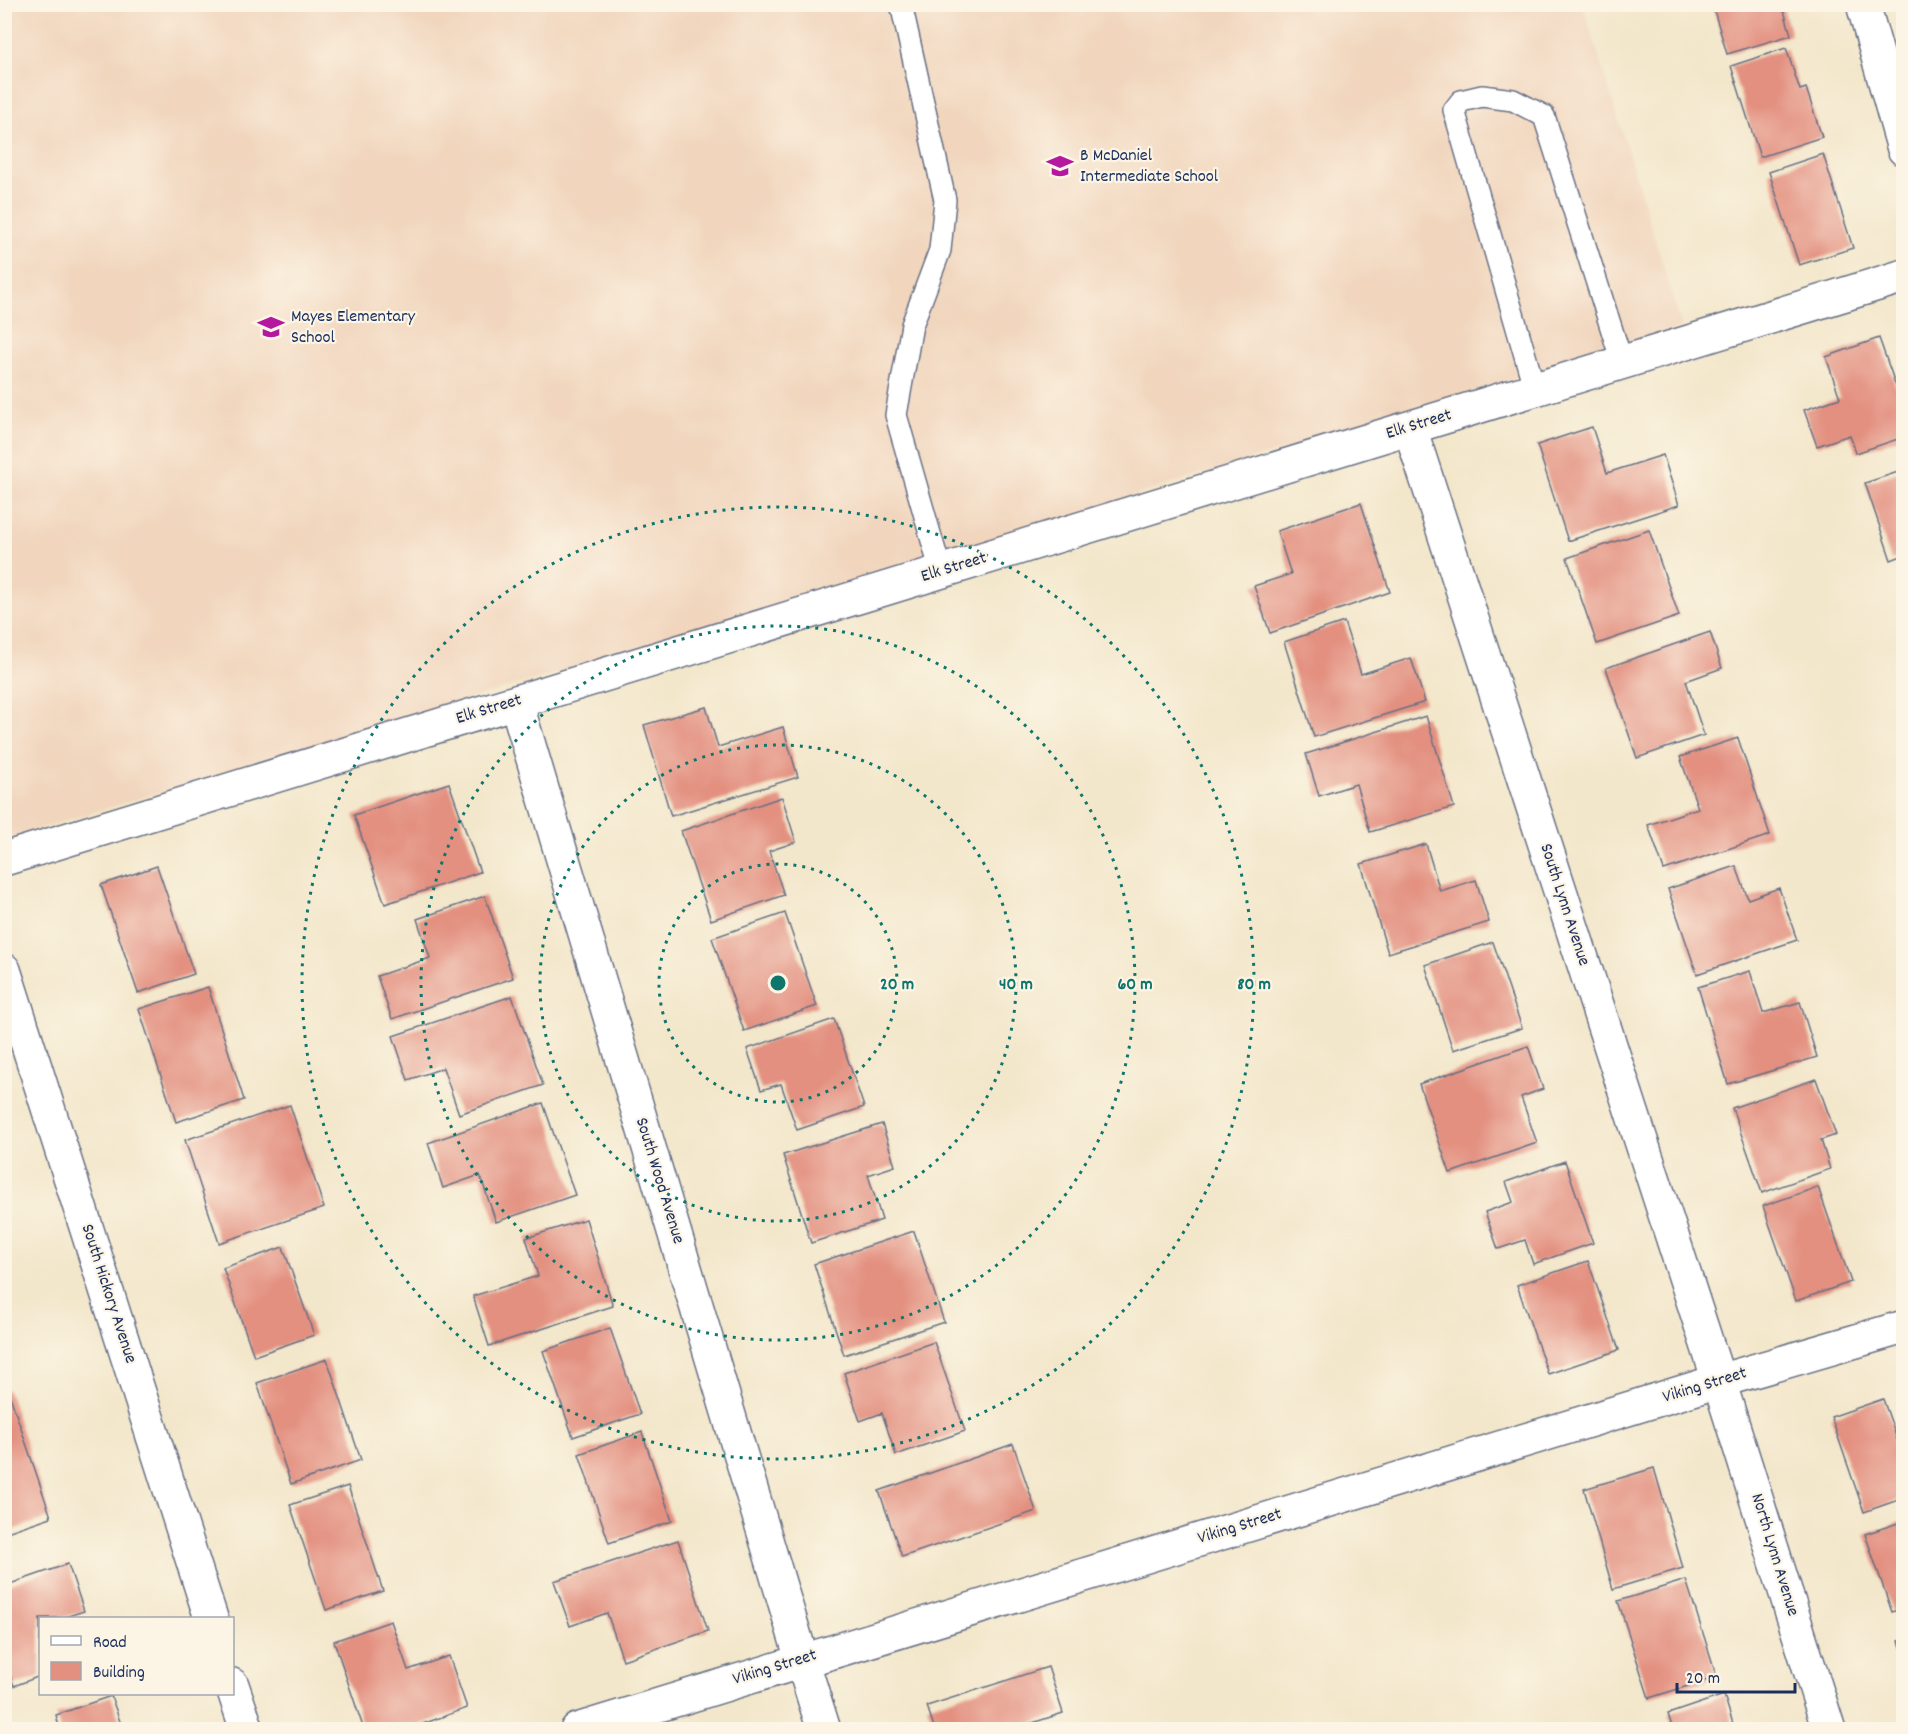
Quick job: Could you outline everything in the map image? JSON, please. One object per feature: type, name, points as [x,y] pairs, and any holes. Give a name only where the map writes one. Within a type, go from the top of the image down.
[{"type":"street","points":[[1863,4],[1904,150]]},
{"type":"street","name":"Elk Street","points":[[4,859],[1904,276]]},
{"type":"street","name":"South Lynn Avenue","points":[[1410,428],[1719,1381]]},
{"type":"street","name":"South Wood Avenue","points":[[516,702],[824,1730]]},
{"type":"street","name":"South Hickory Avenue","points":[[4,970],[211,1617]]},
{"type":"street","name":"Viking Street","points":[[577,1730],[1719,1381],[1904,1327]]},
{"type":"street","name":"North Lynn Avenue","points":[[1719,1381],[1828,1730]]},
{"type":"street","points":[[234,1691],[247,1730]]},
{"type":"lane","points":[[901,4],[945,200],[940,250],[912,325],[896,415],[941,572]]},
{"type":"lane","points":[[1535,390],[1454,110],[1461,101],[1482,96],[1513,100],[1544,116],[1622,363]]},
{"type":"shaded area","points":[[5,5],[1583,5],[1682,327],[637,649],[5,839]]},
{"type":"building","points":[[1712,4],[1782,4],[1791,35],[1727,54]]},
{"type":"building","points":[[1786,48],[1800,90],[1806,88],[1822,137],[1760,157],[1731,66]]},
{"type":"building","points":[[1823,154],[1853,248],[1799,265],[1769,172]]},
{"type":"building","points":[[1879,338],[1904,409],[1904,437],[1856,453],[1850,435],[1817,446],[1804,410],[1840,398],[1826,357]]},
{"type":"building","points":[[1592,427],[1607,473],[1663,455],[1679,505],[1568,541],[1537,445]]},
{"type":"building","points":[[1904,470],[1904,555],[1891,560],[1865,483]]},
{"type":"building","points":[[1361,503],[1390,592],[1270,633],[1254,586],[1291,574],[1277,531]]},
{"type":"building","points":[[1649,530],[1679,616],[1597,644],[1567,558]]},
{"type":"building","points":[[1904,588],[1904,604],[1903,604],[1898,590]]},
{"type":"building","points":[[1344,622],[1361,674],[1411,658],[1425,702],[1314,737],[1284,642]]},
{"type":"building","points":[[1710,632],[1722,668],[1686,681],[1704,735],[1637,758],[1606,668]]},
{"type":"building","points":[[706,707],[718,747],[783,727],[798,777],[671,816],[644,725]]},
{"type":"building","points":[[1426,716],[1454,807],[1370,832],[1356,784],[1319,796],[1306,754]]},
{"type":"building","points":[[1738,738],[1770,835],[1664,870],[1648,825],[1698,808],[1680,757]]},
{"type":"building","points":[[449,783],[480,872],[385,904],[354,815]]},
{"type":"building","points":[[782,797],[796,842],[769,851],[784,895],[711,920],[681,831]]},
{"type":"building","points":[[1426,844],[1440,891],[1476,880],[1489,922],[1388,953],[1361,864]]},
{"type":"building","points":[[157,866],[194,974],[138,993],[101,885]]},
{"type":"building","points":[[1736,866],[1748,899],[1779,888],[1797,940],[1697,974],[1668,889]]},
{"type":"building","points":[[485,896],[513,978],[392,1019],[377,976],[430,958],[417,919]]},
{"type":"building","points":[[785,913],[817,1006],[744,1031],[712,938]]},
{"type":"building","points":[[1493,942],[1522,1028],[1453,1050],[1425,965]]},
{"type":"building","points":[[1750,971],[1763,1013],[1800,1002],[1817,1057],[1728,1084],[1698,987]]},
{"type":"building","points":[[208,987],[244,1100],[176,1122],[139,1009]]},
{"type":"building","points":[[512,996],[543,1085],[459,1114],[443,1068],[408,1080],[393,1036]]},
{"type":"building","points":[[834,1019],[864,1107],[797,1130],[781,1084],[761,1090],[747,1049]]},
{"type":"building","points":[[1528,1046],[1543,1089],[1521,1097],[1537,1143],[1450,1173],[1419,1084]]},
{"type":"building","points":[[1816,1079],[1836,1135],[1821,1140],[1830,1169],[1762,1193],[1732,1108]]},
{"type":"building","points":[[543,1103],[575,1195],[496,1222],[480,1175],[443,1188],[428,1143]]},
{"type":"building","points":[[290,1105],[324,1208],[219,1243],[185,1140]]},
{"type":"building","points":[[882,1124],[895,1166],[868,1175],[882,1220],[811,1243],[783,1155]]},
{"type":"building","points":[[1565,1161],[1593,1243],[1533,1264],[1525,1240],[1498,1249],[1485,1212],[1513,1202],[1506,1182]]},
{"type":"building","points":[[1818,1187],[1851,1282],[1796,1301],[1763,1206]]},
{"type":"building","points":[[586,1219],[613,1306],[489,1346],[473,1296],[538,1276],[526,1238]]},
{"type":"building","points":[[914,1231],[944,1322],[844,1355],[814,1264]]},
{"type":"building","points":[[283,1247],[314,1335],[254,1356],[223,1268]]},
{"type":"building","points":[[1588,1261],[1619,1350],[1548,1374],[1517,1285]]},
{"type":"building","points":[[610,1328],[640,1414],[573,1437],[543,1351]]},
{"type":"building","points":[[934,1342],[965,1431],[896,1455],[882,1413],[860,1421],[844,1373]]},
{"type":"building","points":[[327,1359],[361,1460],[291,1484],[257,1383]]},
{"type":"building","points":[[8,1390],[51,1517],[4,1533],[4,1391]]},
{"type":"building","points":[[1883,1399],[1904,1459],[1904,1498],[1864,1512],[1831,1417]]},
{"type":"building","points":[[642,1432],[672,1521],[609,1543],[579,1454]]},
{"type":"building","points":[[1013,1444],[1036,1511],[902,1557],[879,1491]]},
{"type":"building","points":[[1654,1468],[1683,1568],[1613,1589],[1584,1489]]},
{"type":"building","points":[[348,1486],[383,1591],[326,1610],[290,1505]]},
{"type":"building","points":[[1904,1521],[1904,1608],[1892,1612],[1865,1534]]},
{"type":"building","points":[[678,1540],[708,1631],[623,1660],[607,1613],[570,1626],[554,1581]]},
{"type":"building","points":[[68,1564],[84,1611],[65,1617],[39,1617],[39,1676],[14,1686],[4,1658],[4,1586]]},
{"type":"building","points":[[1686,1580],[1717,1677],[1649,1698],[1618,1601]]},
{"type":"building","points":[[391,1621],[408,1670],[449,1656],[467,1708],[406,1730],[364,1730],[334,1641]]},
{"type":"building","points":[[1904,1639],[1904,1653],[1903,1653],[1899,1641]]},
{"type":"building","points":[[1048,1667],[1063,1713],[1026,1725],[1027,1730],[935,1730],[927,1706]]},
{"type":"building","points":[[1724,1695],[1735,1730],[1673,1730],[1668,1714]]},
{"type":"building","points":[[111,1696],[123,1730],[60,1730],[56,1715]]},
{"type":"place","name":"B McDaniel Intermediate School","points":[[1060,166]]},
{"type":"place","name":"Mayes Elementary School","points":[[271,327]]}]
